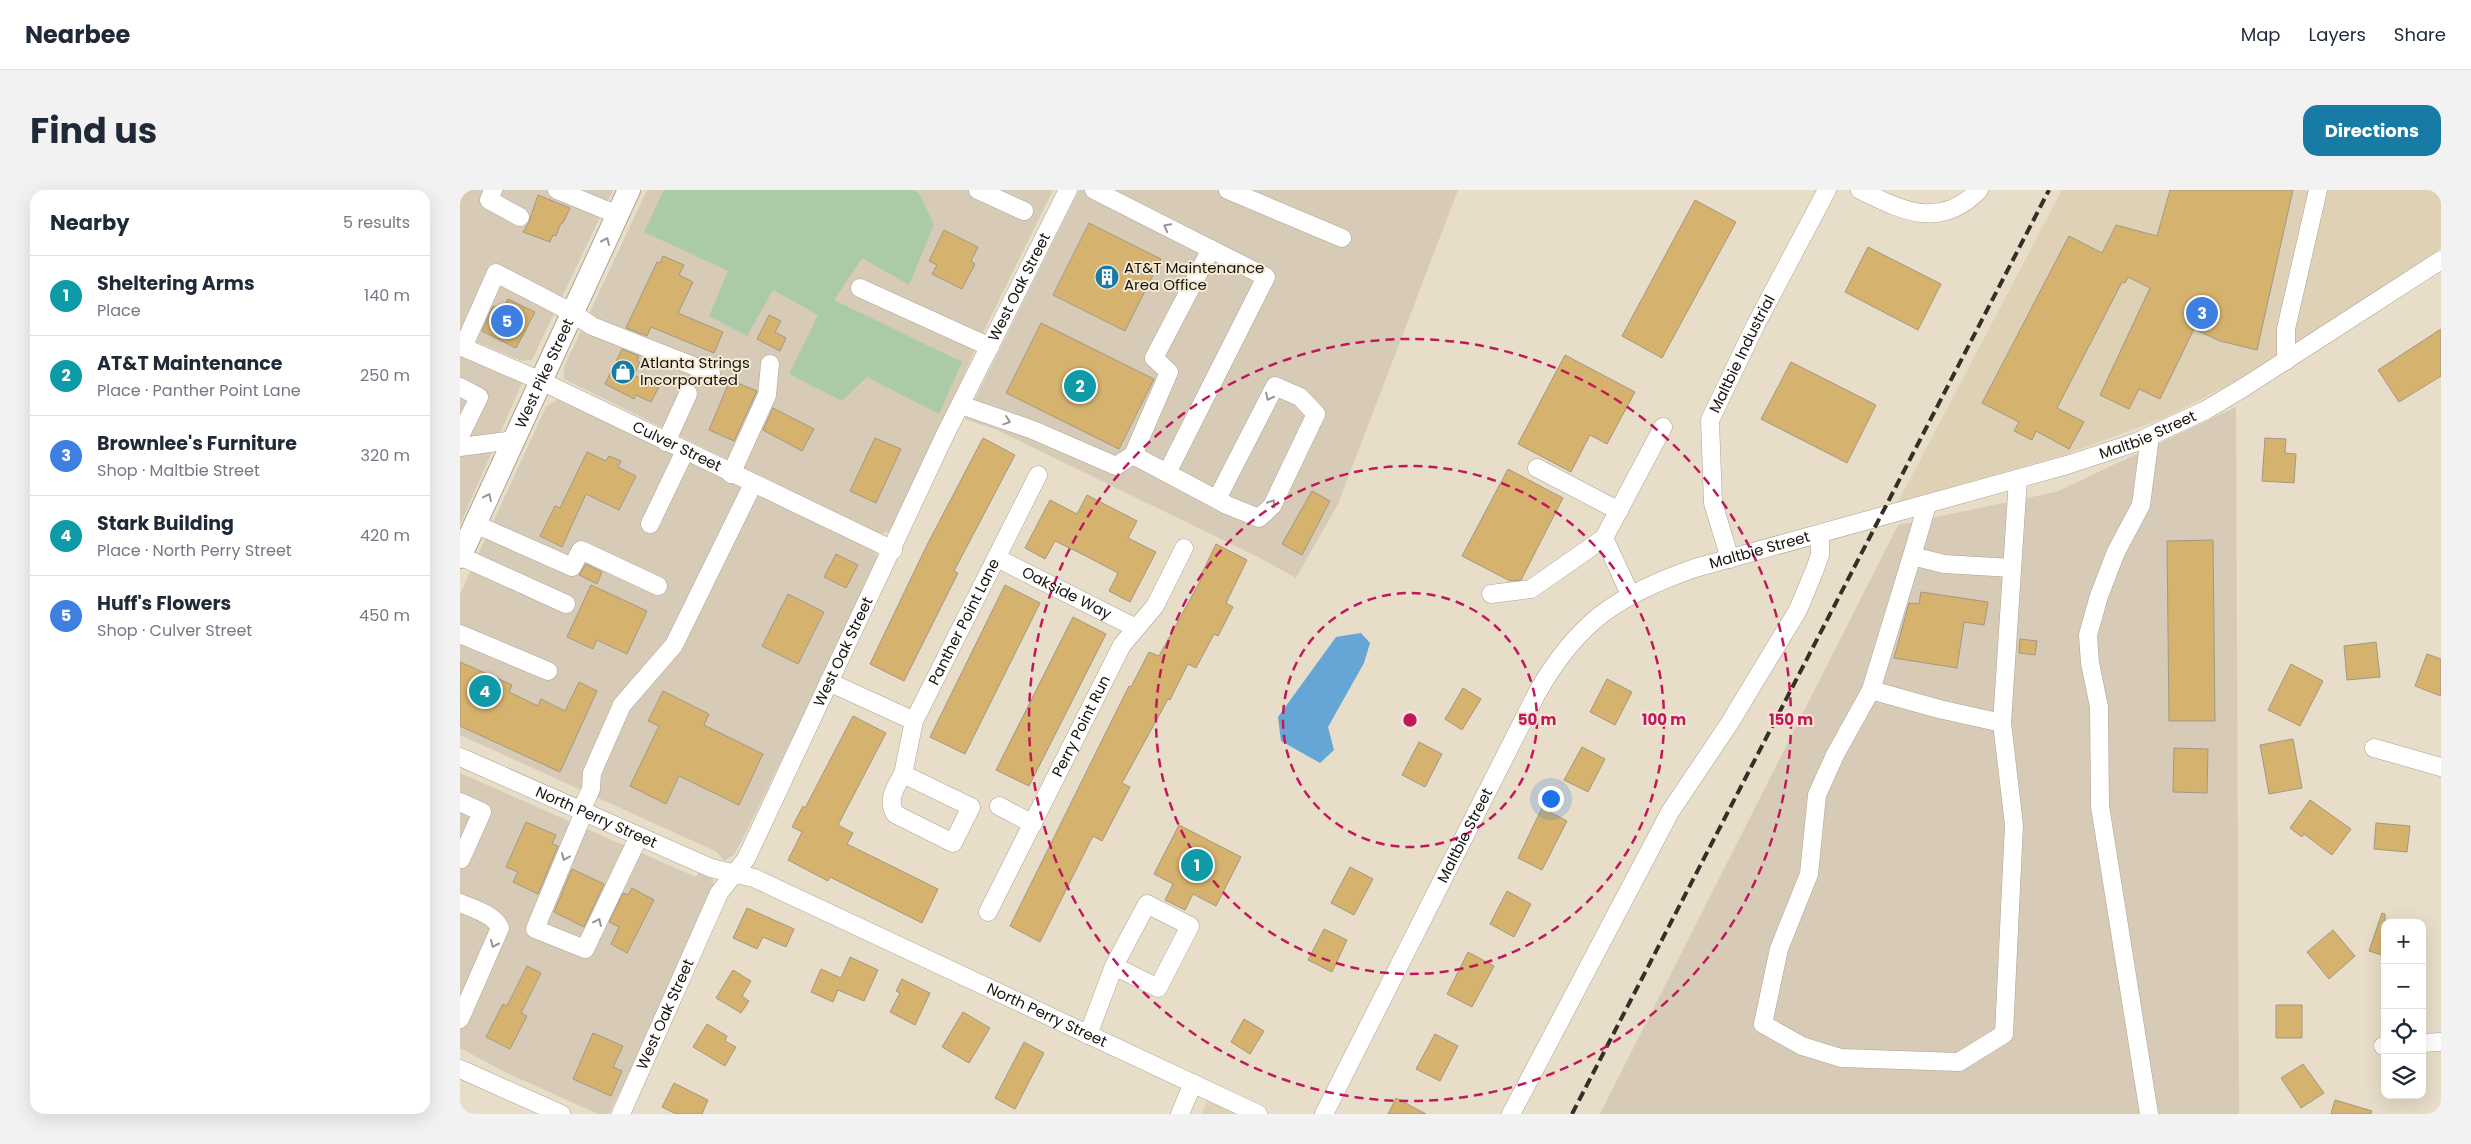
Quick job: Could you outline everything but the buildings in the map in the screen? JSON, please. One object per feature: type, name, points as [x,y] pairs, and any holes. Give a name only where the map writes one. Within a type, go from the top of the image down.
[{"type":"main road","name":"West Pike Street","points":[[460,557],[629,190]]},
{"type":"street","points":[[493,190],[488,200],[520,217]]},
{"type":"street","points":[[557,190],[618,215]]},
{"type":"street","points":[[978,190],[1024,211]]},
{"type":"street","name":"West Oak Street","points":[[621,1114],[719,893],[746,859],[961,405],[1068,190]]},
{"type":"street","points":[[1094,190],[1266,277],[1167,473]]},
{"type":"street","points":[[1228,190],[1342,238]]},
{"type":"street","name":"Maltbie Industrial","points":[[1730,559],[1713,503],[1710,420],[1756,324],[1827,190]]},
{"type":"street","points":[[1860,190],[1897,208],[1913,213],[1932,214],[1966,204],[1979,190]]},
{"type":"street","points":[[2286,361],[2286,329],[2318,190]]},
{"type":"street","points":[[961,405],[1033,430],[1116,466],[1133,456],[1170,372],[1154,358],[1211,249]]},
{"type":"street","name":"Maltbie Street","points":[[1324,1114],[1551,668],[1579,634],[1612,605],[1630,594],[1668,577],[2102,455],[2150,436],[2206,410],[2286,361],[2441,260]]},
{"type":"street","points":[[462,346],[496,273],[574,313],[592,326],[711,373]]},
{"type":"street","points":[[860,288],[990,347]]},
{"type":"street","name":"Culver Street","points":[[462,346],[541,381],[893,550]]},
{"type":"street","points":[[732,474],[767,395],[770,364]]},
{"type":"street","points":[[1133,456],[1217,499],[1259,518],[1272,506],[1316,414],[1300,397],[1275,386],[1217,499]]},
{"type":"street","points":[[460,388],[479,397],[460,436]]},
{"type":"street","points":[[666,442],[688,394]]},
{"type":"street","points":[[1490,594],[1530,589],[1604,538],[1663,427]]},
{"type":"street","points":[[2149,1114],[2100,806],[2099,707],[2090,663],[2088,635],[2099,596],[2113,561],[2141,505],[2150,436]]},
{"type":"street","points":[[460,447],[514,440]]},
{"type":"street","points":[[650,524],[685,451]]},
{"type":"street","points":[[1538,468],[1619,511]]},
{"type":"street","name":"Panther Point Lane","points":[[903,774],[971,807],[953,843],[895,814],[891,806],[891,797],[903,774],[914,721],[1038,475]]},
{"type":"street","points":[[1927,505],[1872,690],[1835,755],[1817,795],[1809,874],[1779,949],[1762,1024],[1802,1046],[1841,1058],[1959,1062],[2004,1034],[2014,825],[2002,723],[2018,479]]},
{"type":"street","points":[[639,836],[585,949],[535,929],[583,811],[590,789],[592,774],[622,704],[674,645],[753,484]]},
{"type":"street","points":[[475,524],[572,567],[581,550],[658,586]]},
{"type":"street","points":[[1511,1114],[1670,812],[1729,724],[1798,610],[1820,555],[1820,534]]},
{"type":"street","points":[[1604,538],[1630,594]]},
{"type":"street","name":"Perry Point Run","points":[[988,912],[1034,824],[1122,645],[1155,606],[1184,548]]},
{"type":"street","points":[[1912,556],[1944,564],[2012,568]]},
{"type":"street","points":[[460,557],[566,604]]},
{"type":"street","name":"Oakside Way","points":[[997,558],[1136,628]]},
{"type":"street","points":[[460,634],[548,671]]},
{"type":"street","points":[[829,682],[914,721]]},
{"type":"street","points":[[1872,690],[1939,710],[2002,723]]},
{"type":"street","points":[[2374,748],[2441,767]]},
{"type":"street","name":"North Perry Street","points":[[460,757],[711,868],[754,878],[1258,1114]]},
{"type":"street","points":[[460,802],[482,812],[461,859]]},
{"type":"street","points":[[999,806],[1034,824]]},
{"type":"street","points":[[460,903],[489,916],[497,921],[500,928],[460,1019]]},
{"type":"street","points":[[1088,1035],[1114,966],[1147,904],[1190,926],[1158,988],[1114,966]]},
{"type":"street","points":[[2426,1043],[2441,1042]]},
{"type":"street","points":[[460,1068],[561,1114]]},
{"type":"street","points":[[1180,1114],[1192,1083]]},
{"type":"shaded area","points":[[460,190],[613,190],[532,360],[522,361],[460,335]]},
{"type":"shaded area","points":[[647,190],[1053,190],[983,333],[899,518],[891,531],[879,534],[564,379],[564,367]]},
{"type":"shaded area","points":[[1079,190],[1458,190],[1338,504],[1296,578],[1262,559],[997,430],[965,419]]},
{"type":"shaded area","points":[[2062,190],[2441,190],[2441,248],[2242,378],[2164,418],[2064,455],[1898,502]]},
{"type":"shaded area","points":[[460,353],[520,380],[522,383],[460,525]]},
{"type":"shaded area","points":[[558,399],[874,551],[877,556],[877,561],[823,676],[741,842],[734,855],[724,861],[717,852],[460,735],[460,594],[546,407]]},
{"type":"shaded area","points":[[2236,407],[2239,1114],[1600,1114],[1898,525],[2056,492]]},
{"type":"shaded area","points":[[460,773],[696,877],[699,872],[713,879],[713,888],[648,1036],[609,1114],[598,1114],[507,1073],[460,1048]]},
{"type":"shaded area","points":[[1208,1098],[1242,1114],[1202,1114]]},
{"type":"green space","points":[[664,190],[912,190],[919,193],[934,225],[909,285],[862,258],[834,300],[962,362],[939,414],[867,377],[842,401],[789,374],[818,315],[773,290],[747,336],[709,316],[728,271],[644,232]]},
{"type":"water","points":[[1361,633],[1370,643],[1364,663],[1328,727],[1334,750],[1320,763],[1281,741],[1278,717],[1336,637]]},
{"type":"railway","points":[[1572,1114],[2049,190]]},
{"type":"place","name":"AT&T Maintenance Area Office","points":[[1107,277]]},
{"type":"place","name":"Brownlee's Furniture","points":[[2202,313]]},
{"type":"place","name":"Huff's Flowers","points":[[507,321]]},
{"type":"place","name":"Atlanta Strings Incorporated","points":[[623,372]]},
{"type":"place","name":"AT&T Maintenance","points":[[1080,386]]},
{"type":"place","name":"Stark Building","points":[[485,691]]},
{"type":"place","name":"Sheltering Arms","points":[[1197,865]]}]
